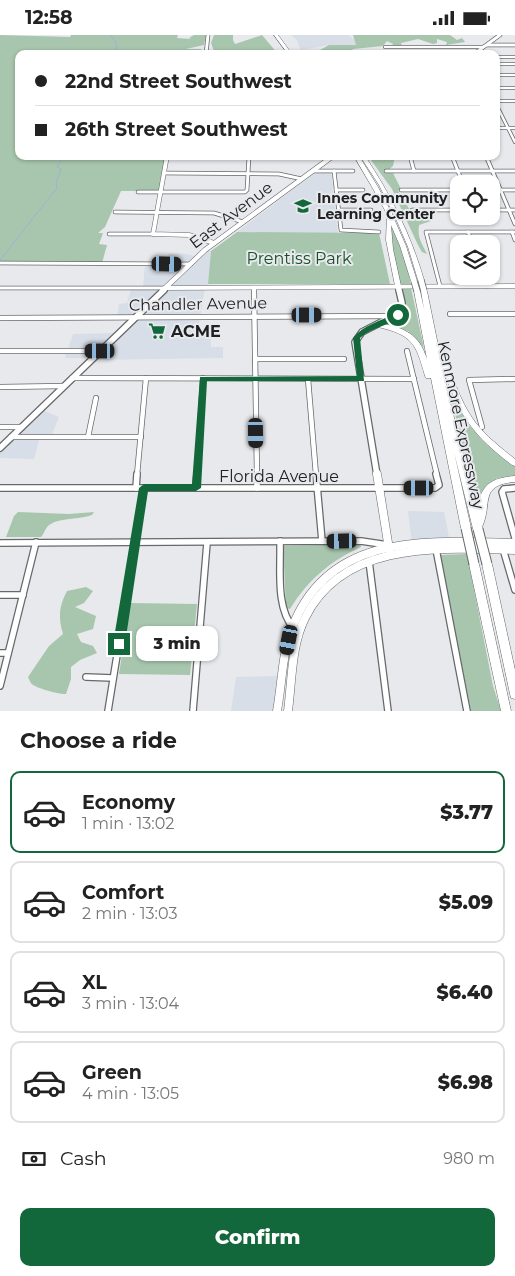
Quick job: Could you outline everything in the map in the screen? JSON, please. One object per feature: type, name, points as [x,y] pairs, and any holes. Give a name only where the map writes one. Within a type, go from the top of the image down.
[{"type":"highway","points":[[274,35],[287,50]]},
{"type":"highway","points":[[274,35],[283,50]]},
{"type":"highway","name":"Kenmore Expressway","points":[[358,160],[390,212],[418,281]]},
{"type":"highway","name":"Kenmore Expressway","points":[[365,160],[382,185],[410,241],[444,432],[506,711]]},
{"type":"highway","points":[[390,212],[390,238],[398,287]]},
{"type":"highway","name":"Kenmore Expressway","points":[[420,291],[429,315],[446,401],[487,564],[515,694]]},
{"type":"highway","points":[[429,315],[452,387],[465,415],[482,437],[515,463]]},
{"type":"highway","points":[[380,325],[406,333],[419,345],[444,432]]},
{"type":"highway","points":[[478,529],[483,499],[490,486],[500,480],[515,479]]},
{"type":"main road","points":[[480,50],[500,35]]},
{"type":"main road","name":"East Avenue","points":[[0,448],[214,243],[329,160]]},
{"type":"main road","points":[[391,554],[378,488],[356,338],[365,330],[397,316],[402,309],[398,287]]},
{"type":"main road","points":[[277,711],[292,628],[304,603],[326,577],[351,559],[388,545],[503,546],[515,543]]},
{"type":"main road","points":[[288,711],[301,630],[308,613],[329,585],[337,578],[369,561],[391,554],[435,546]]},
{"type":"main road","points":[[503,546],[515,550]]},
{"type":"street","points":[[206,50],[208,35]]},
{"type":"street","points":[[385,47],[515,45]]},
{"type":"street","points":[[500,57],[515,57]]},
{"type":"street","points":[[500,63],[515,63]]},
{"type":"street","points":[[500,75],[515,75]]},
{"type":"street","points":[[500,88],[515,88]]},
{"type":"street","points":[[500,102],[515,101]]},
{"type":"street","points":[[500,111],[515,142]]},
{"type":"street","points":[[500,128],[515,128]]},
{"type":"street","points":[[153,234],[166,160]]},
{"type":"street","points":[[138,192],[243,193],[247,191],[249,160]]},
{"type":"street","points":[[411,160],[414,171]]},
{"type":"street","points":[[454,160],[459,175]]},
{"type":"street","points":[[488,160],[515,224]]},
{"type":"street","points":[[313,171],[352,171]]},
{"type":"street","points":[[334,171],[341,230],[345,232],[379,232]]},
{"type":"street","points":[[386,171],[515,171]]},
{"type":"street","points":[[164,173],[284,174],[302,179]]},
{"type":"street","points":[[336,190],[363,190]]},
{"type":"street","points":[[402,190],[450,190]]},
{"type":"street","points":[[501,190],[515,190]]},
{"type":"street","points":[[338,210],[371,210]]},
{"type":"street","points":[[412,210],[450,210]]},
{"type":"street","points":[[500,210],[515,210]]},
{"type":"street","points":[[115,211],[214,213],[243,222]]},
{"type":"street","points":[[440,286],[426,236],[428,232],[513,232],[515,240]]},
{"type":"street","points":[[109,234],[189,235],[214,243]]},
{"type":"street","points":[[1,263],[191,264]]},
{"type":"street","points":[[0,288],[515,285]]},
{"type":"street","points":[[254,287],[257,488]]},
{"type":"street","points":[[450,314],[515,314]]},
{"type":"street","name":"Chandler Avenue","points":[[0,318],[397,316]]},
{"type":"street","points":[[0,351],[100,351]]},
{"type":"street","points":[[72,378],[414,379],[407,351]]},
{"type":"street","points":[[255,359],[344,359]]},
{"type":"street","points":[[136,488],[146,379]]},
{"type":"street","points":[[196,488],[203,379]]},
{"type":"street","points":[[308,379],[322,541]]},
{"type":"street","name":"Florida Avenue","points":[[0,488],[438,487],[414,379]]},
{"type":"street","points":[[482,427],[469,380],[515,379]]},
{"type":"street","points":[[0,387],[64,386]]},
{"type":"street","points":[[88,437],[96,398]]},
{"type":"street","points":[[0,427],[22,427]]},
{"type":"street","points":[[12,437],[141,437]]},
{"type":"street","points":[[108,711],[144,488]]},
{"type":"street","points":[[515,488],[502,490],[515,538]]},
{"type":"street","points":[[280,541],[282,602],[286,618],[292,628],[301,630]]},
{"type":"street","points":[[0,543],[361,541],[388,545]]},
{"type":"street","points":[[0,686],[36,543]]},
{"type":"street","points":[[193,711],[207,543]]},
{"type":"street","points":[[435,546],[467,711]]},
{"type":"street","points":[[503,546],[515,590]]},
{"type":"street","points":[[369,561],[388,711]]},
{"type":"street","points":[[0,595],[23,595]]},
{"type":"street","points":[[0,653],[8,653]]},
{"type":"street","points":[[86,677],[114,678]]},
{"type":"shaded area","points":[[291,35],[348,35],[355,40],[356,45],[329,45],[301,50],[297,40]]},
{"type":"shaded area","name":"Innes Community Learning Center","points":[[316,172],[331,172],[338,233],[237,232]]},
{"type":"shaded area","points":[[205,250],[211,251],[208,284],[205,288],[197,334],[211,334],[211,347],[223,347],[223,358],[91,360],[92,358],[65,358],[73,334],[118,333],[134,318],[117,317],[119,304],[127,303],[131,289],[143,289],[145,263],[166,264],[169,253],[198,257]]},
{"type":"shaded area","points":[[40,409],[59,417],[51,437],[40,437],[34,459],[0,458],[0,448]]},
{"type":"shaded area","points":[[408,511],[444,512],[450,542],[412,543]]},
{"type":"shaded area","points":[[279,676],[274,711],[231,711],[236,677]]},
{"type":"green space","points":[[0,35],[70,37],[71,35],[178,35],[177,38],[191,39],[189,38],[194,35],[206,35],[204,45],[186,49],[202,50],[15,50],[15,160],[164,160],[159,191],[121,191],[105,227],[98,233],[103,233],[99,244],[107,245],[102,263],[0,262]]},
{"type":"green space","points":[[214,35],[233,35],[235,44],[262,35],[275,50],[214,50],[211,43]]},
{"type":"green space","points":[[353,35],[450,35],[457,40],[462,38],[465,42],[446,45],[447,42],[437,39],[437,43],[433,44],[418,39],[401,43],[402,46],[392,46],[393,44],[387,41],[383,46],[352,50],[320,50],[329,45],[356,45]]},
{"type":"green space","points":[[371,160],[394,160],[393,166],[386,172],[393,173],[401,189],[398,191],[413,215],[427,217],[431,221],[419,225],[419,237],[427,254],[422,252],[418,245],[392,189]]},
{"type":"green space","points":[[390,220],[402,249],[411,284],[401,284],[400,282],[392,249]]},
{"type":"green space","name":"Prentiss Park","points":[[237,232],[379,233],[390,284],[208,284],[211,251]]},
{"type":"green space","points":[[403,288],[411,288],[424,348],[408,331],[386,324],[404,313]]},
{"type":"green space","points":[[450,393],[468,424],[486,443],[515,466],[515,477],[495,479],[487,485],[481,494],[474,493]]},
{"type":"green space","points":[[18,512],[69,514],[94,512],[87,517],[52,523],[41,537],[6,537],[14,516]]},
{"type":"green space","points":[[360,544],[361,547],[350,552],[321,572],[304,589],[290,609],[286,608],[283,546]]},
{"type":"green space","points":[[467,554],[493,686],[501,711],[471,711],[440,555]]},
{"type":"green space","points":[[86,587],[93,591],[84,603],[75,607],[96,616],[93,629],[77,634],[81,642],[93,646],[97,653],[80,660],[71,667],[71,679],[66,694],[34,686],[28,677],[49,646],[63,634],[60,612],[67,591]]},
{"type":"green space","points":[[130,603],[197,604],[190,675],[119,674]]},
{"type":"waterway","points":[[110,35],[116,42],[117,50]]},
{"type":"waterway","points":[[0,260],[57,188],[56,183],[61,169],[57,167],[61,160]]},
{"type":"place","name":"Innes Community Learning Center","points":[[303,206]]},
{"type":"place","name":"ACME","points":[[157,331]]},
{"type":"route","points":[[119,644],[144,488],[196,488],[203,379],[361,379],[356,338],[361,332],[380,325],[398,315]]}]
